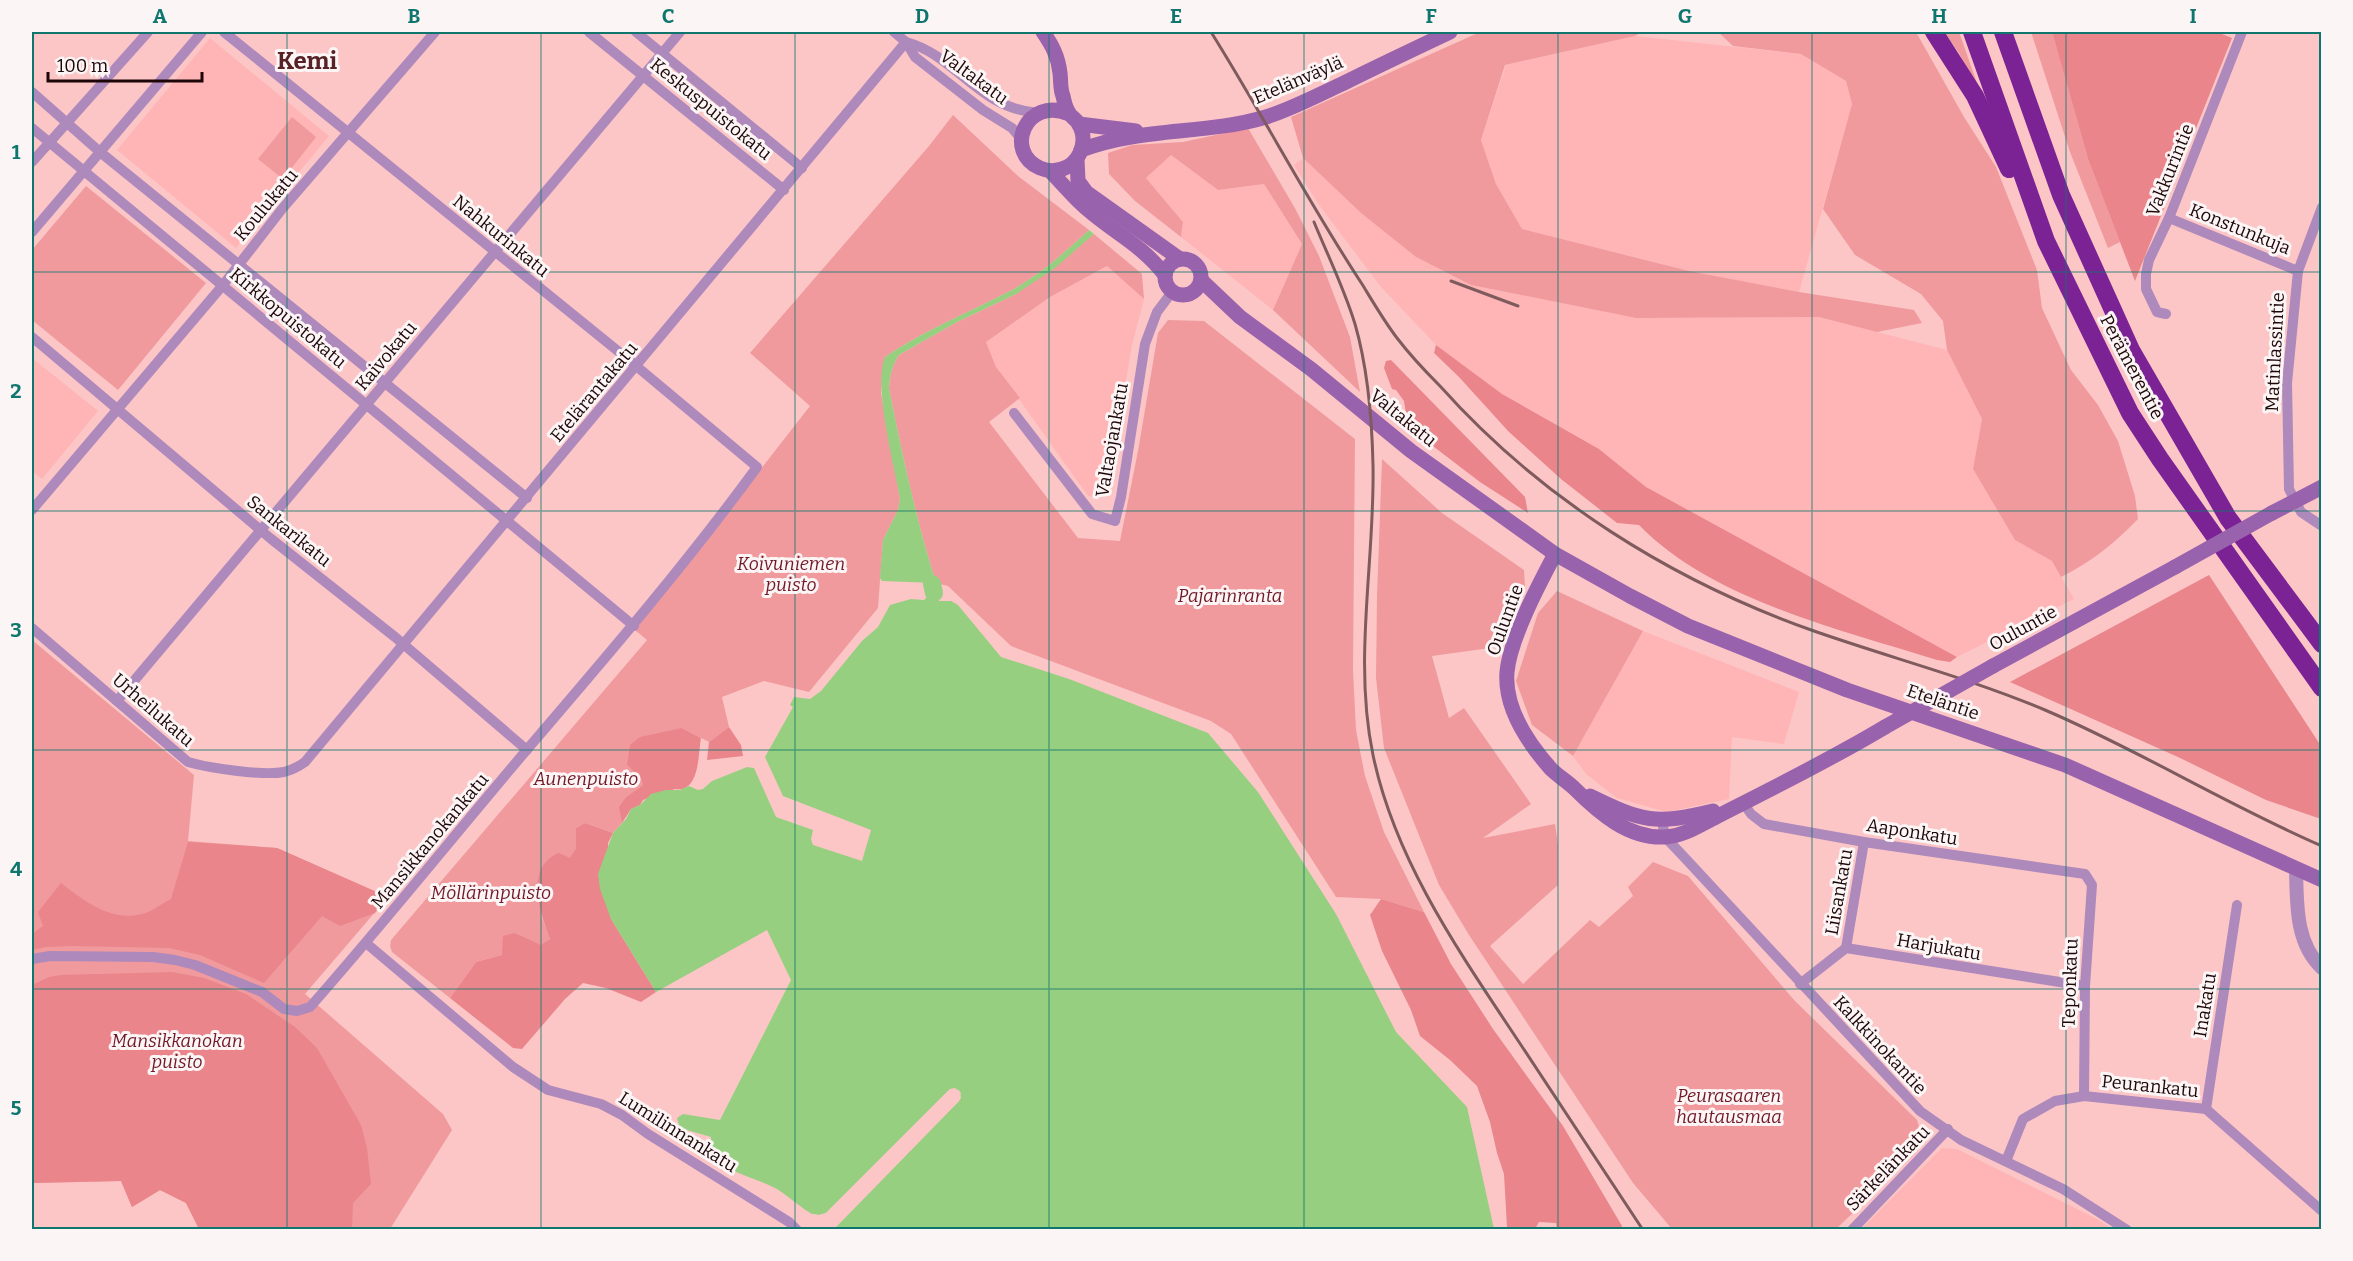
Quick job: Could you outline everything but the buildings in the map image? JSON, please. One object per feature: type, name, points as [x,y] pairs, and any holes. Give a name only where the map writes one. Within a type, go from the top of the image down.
[{"type":"highway","points":[[1934,32],[1975,96],[2031,221],[2046,241]]},
{"type":"highway","name":"Perämerentie","points":[[1972,32],[2046,241],[2130,412],[2160,459],[2322,688]]},
{"type":"highway","name":"Perämerentie","points":[[2003,32],[2061,195],[2131,350],[2228,518],[2322,644]]},
{"type":"main road","points":[[1043,32],[1054,48],[1058,60],[1061,92],[1082,132],[1078,181],[1086,192],[1180,259],[1192,261],[1197,265],[1202,281],[1197,290],[1180,294],[1166,284],[1167,268],[1180,259]]},
{"type":"main road","name":"Etelänväylä","points":[[1079,155],[1101,143],[1151,132],[1231,125],[1267,116],[1314,97],[1449,32]]},
{"type":"main road","points":[[1061,92],[1044,111],[1026,124],[1022,140],[1023,149],[1033,164],[1050,171],[1086,208],[1127,238],[1155,262],[1165,275]]},
{"type":"main road","points":[[1044,111],[1074,119]]},
{"type":"main road","name":"Etelänväylä","points":[[1074,119],[1151,132]]},
{"type":"main road","points":[[1050,171],[1060,170],[1079,155]]},
{"type":"main road","name":"Valtakatu","points":[[1202,281],[1229,308],[1311,369],[1411,451],[1555,554]]},
{"type":"main road","name":"Valtakatu","points":[[1180,294],[1229,308]]},
{"type":"main road","name":"Ouluntie","points":[[1555,554],[1533,596],[1510,654],[1507,689],[1512,709],[1534,748],[1552,770],[1594,808],[1637,833],[1665,837],[1690,831],[1744,804],[2322,487]]},
{"type":"main road","name":"Eteläntie","points":[[1555,554],[1688,626],[1847,690],[2065,765],[2322,880]]},
{"type":"main road","name":"Ouluntie","points":[[1574,788],[1627,814],[1662,821],[1689,818],[1744,804]]},
{"type":"street","points":[[32,162],[148,32]]},
{"type":"street","points":[[32,232],[202,32]]},
{"type":"street","name":"Nahkurinkatu","points":[[224,32],[757,467]]},
{"type":"street","name":"Koulukatu","points":[[32,510],[223,285],[282,209],[435,32]]},
{"type":"street","name":"Keskuspuistokatu","points":[[589,32],[783,190]]},
{"type":"street","name":"Keskuspuistokatu","points":[[636,32],[802,168]]},
{"type":"street","name":"Kaivokatu","points":[[117,701],[680,32]]},
{"type":"street","name":"Valtakatu","points":[[894,32],[906,42],[915,57],[983,110],[1012,128],[1022,140]]},
{"type":"street","name":"Vakkurintie","points":[[2166,314],[2157,312],[2146,289],[2149,260],[2169,218],[2242,32]]},
{"type":"street","name":"Valtakatu","points":[[906,42],[924,47],[988,97],[1015,110],[1044,111]]},
{"type":"street","name":"Etelärantakatu","points":[[305,762],[906,42]]},
{"type":"street","name":"Kirkkopuistokatu","points":[[32,92],[100,152],[527,498]]},
{"type":"street","name":"Kirkkopuistokatu","points":[[32,128],[634,626]]},
{"type":"street","name":"Matinlassintie","points":[[2294,502],[2288,480],[2287,383],[2298,271],[2322,207]]},
{"type":"street","name":"Konstunkuja","points":[[2169,218],[2298,271]]},
{"type":"street","name":"Valtaojankatu","points":[[1014,413],[1092,514],[1115,521],[1121,497],[1145,344],[1157,312],[1180,294]]},
{"type":"street","name":"Sankarikatu","points":[[32,337],[526,750]]},
{"type":"street","name":"Mansikkanokankatu","points":[[32,959],[50,956],[153,957],[175,960],[262,992],[284,1008],[297,1011],[310,1007],[526,750],[634,626],[757,467]]},
{"type":"street","points":[[2294,502],[2308,519],[2322,526]]},
{"type":"street","name":"Urheilukatu","points":[[32,628],[188,762],[275,772],[297,768],[305,762]]},
{"type":"street","name":"Aaponkatu","points":[[1744,804],[1751,814],[1764,824],[1864,842],[2085,874]]},
{"type":"street","points":[[1662,821],[1665,837]]},
{"type":"street","name":"Kalkkinokantie","points":[[1665,837],[1920,1111],[1961,1140],[2063,1189],[2127,1230]]},
{"type":"street","name":"Liisankatu","points":[[1846,948],[1864,842]]},
{"type":"street","points":[[2296,869],[2298,923],[2313,961],[2322,968]]},
{"type":"street","name":"Teponkatu","points":[[2084,1096],[2085,986],[2092,885],[2085,874]]},
{"type":"street","name":"Inakatu","points":[[2206,1109],[2237,906]]},
{"type":"street","name":"Lumilinnankatu","points":[[366,943],[536,1084],[548,1090],[601,1104],[622,1114],[648,1134],[789,1222],[797,1230]]},
{"type":"street","points":[[1800,984],[1846,948]]},
{"type":"street","name":"Harjukatu","points":[[1846,948],[2085,986]]},
{"type":"street","name":"Peurankatu","points":[[2006,1161],[2023,1119],[2055,1101],[2084,1096],[2206,1109],[2322,1211]]},
{"type":"street","name":"Särkelänkatu","points":[[1852,1230],[1948,1129]]},
{"type":"shaded area","points":[[1635,36],[1801,54],[1846,81],[1852,104],[1799,292],[1689,271],[1522,229],[1496,184],[1481,140],[1506,65]]},
{"type":"shaded area","points":[[210,38],[329,136],[236,248],[117,150]]},
{"type":"shaded area","points":[[1171,155],[1218,190],[1264,184],[1302,244],[1273,310],[1181,237],[1183,222],[1146,178]]},
{"type":"shaded area","points":[[1303,158],[1361,213],[1416,257],[1471,285],[1636,318],[1819,317],[1947,350],[1982,419],[1973,469],[2015,540],[2052,561],[2074,599],[1957,657],[1646,487],[1599,449],[1502,394],[1436,345],[1381,287],[1319,205],[1294,165]]},
{"type":"shaded area","points":[[1089,230],[1094,234],[1055,268],[1016,294],[957,322],[899,355],[892,371],[889,388],[910,486],[936,583],[882,581],[880,578],[883,540],[898,510],[900,498],[883,406],[881,387],[885,357],[931,330],[1023,284]]},
{"type":"shaded area","points":[[1107,266],[1144,299],[1132,345],[1107,491],[1099,497],[1088,496],[996,367],[986,342],[1050,297]]},
{"type":"shaded area","points":[[32,358],[98,411],[42,479],[32,471]]},
{"type":"shaded area","points":[[932,592],[936,593],[939,601],[951,601],[958,605],[1001,657],[1069,679],[1208,733],[1258,792],[1336,914],[1396,1032],[1467,1107],[1494,1229],[834,1229],[959,1101],[961,1098],[959,1090],[950,1089],[826,1213],[819,1215],[812,1214],[777,1189],[720,1162],[712,1151],[711,1137],[680,1128],[677,1118],[683,1114],[720,1120],[791,980],[767,930],[656,992],[611,919],[600,889],[598,874],[613,833],[626,819],[631,809],[640,805],[651,794],[666,790],[680,790],[689,786],[698,790],[703,789],[712,781],[747,767],[754,768],[776,817],[813,830],[811,839],[813,845],[862,861],[871,830],[783,796],[765,757],[793,707],[790,705],[794,697],[810,699],[821,691],[862,641],[878,627],[890,605],[911,599],[924,600]]},
{"type":"shaded area","points":[[1643,631],[1799,692],[1784,744],[1732,737],[1729,799],[1667,812],[1617,798],[1586,774],[1573,756]]},
{"type":"shaded area","points":[[1942,1148],[1957,1149],[2097,1219],[2112,1229],[1861,1229]]},
{"type":"green space","points":[[1480,32],[1643,32],[1635,36],[1505,65],[1481,140],[1496,184],[1522,229],[1689,271],[1799,292],[1914,310],[1922,323],[1877,332],[1819,317],[1636,318],[1471,285],[1416,257],[1361,213],[1303,158],[1291,117]]},
{"type":"green space","points":[[1718,32],[1916,32],[1964,117],[1996,167],[2037,270],[2042,308],[2071,370],[2098,405],[2118,441],[2135,496],[2138,519],[2111,544],[2061,577],[2052,561],[2015,540],[1973,469],[1982,419],[1947,350],[1943,321],[1921,294],[1855,255],[1823,209],[1852,104],[1846,81],[1801,54],[1733,46]]},
{"type":"green space","points":[[1944,32],[1959,32],[1983,100],[1959,53]]},
{"type":"green space","points":[[2031,32],[2052,32],[2088,159],[2120,242],[2108,248],[2070,152]]},
{"type":"green space","points":[[2052,32],[2217,32],[2232,38],[2135,281],[2088,159]]},
{"type":"green space","name":"Koivuniemen puisto","points":[[953,115],[1018,176],[1089,230],[1023,284],[931,330],[885,357],[881,393],[900,498],[898,510],[883,540],[878,608],[809,692],[764,681],[722,697],[729,727],[709,742],[682,728],[627,765],[641,779],[643,785],[626,797],[620,807],[622,823],[613,833],[585,823],[576,828],[576,848],[541,915],[550,939],[541,946],[515,933],[502,955],[476,962],[450,998],[392,952],[391,940],[647,640],[635,630],[810,406],[750,353],[929,146]]},
{"type":"green space","points":[[292,117],[316,137],[283,179],[258,159]]},
{"type":"green space","points":[[1248,128],[1296,210],[1319,256],[1350,337],[1360,392],[1273,310],[1302,244],[1264,184],[1218,190],[1171,155],[1146,178],[1183,222],[1181,237],[1135,201],[1109,174],[1108,153],[1132,145],[1183,142]]},
{"type":"green space","points":[[86,186],[206,283],[118,390],[32,320],[32,250]]},
{"type":"green space","name":"Pajarinranta","points":[[1094,234],[1142,274],[1144,299],[1107,266],[1050,297],[986,342],[996,367],[1020,398],[989,422],[1078,538],[1120,541],[1158,333],[1168,320],[1204,321],[1355,439],[1353,670],[1356,730],[1365,776],[1384,832],[1424,912],[1381,899],[1336,897],[1231,734],[1211,721],[1011,646],[948,586],[936,583],[910,486],[889,388],[895,363],[899,355],[957,322],[1016,294]]},
{"type":"green space","points":[[1436,345],[1502,394],[1599,449],[1646,487],[1957,657],[1950,662],[1937,660],[1779,609],[1703,573],[1669,551],[1639,525],[1617,523],[1561,479],[1509,432],[1434,353]]},
{"type":"green space","points":[[1391,360],[1525,497],[1528,513],[1480,482],[1421,437],[1406,414],[1404,401],[1396,390],[1392,389],[1384,368],[1386,361]]},
{"type":"green space","name":"Peurasaaren hautausmaa","points":[[1382,459],[1442,513],[1524,570],[1525,586],[1490,648],[1432,656],[1449,718],[1464,708],[1531,804],[1483,838],[1555,824],[1558,845],[1558,885],[1490,946],[1523,984],[1590,920],[1599,927],[1633,896],[1628,887],[1653,862],[1688,876],[1795,1001],[1917,1120],[1924,1142],[1917,1152],[1836,1229],[1672,1229],[1633,1183],[1469,935],[1439,885],[1384,748],[1376,678]]},
{"type":"green space","points":[[2209,575],[2321,746],[2321,819],[2266,800],[2178,757],[2010,682]]},
{"type":"green space","points":[[1557,591],[1643,631],[1573,756],[1532,725],[1516,681],[1538,613]]},
{"type":"green space","name":"Mansikkanokan puisto","points":[[32,640],[194,775],[188,841],[277,848],[388,897],[305,994],[443,1114],[452,1130],[390,1229],[199,1229],[186,1203],[160,1190],[132,1207],[121,1181],[32,1183]]},
{"type":"green space","points":[[729,727],[741,745],[743,756],[707,760],[709,742]]},
{"type":"green space","points":[[682,728],[701,738],[693,779],[683,789],[675,789],[643,800],[640,805],[631,809],[622,823],[619,807],[626,797],[643,785],[641,779],[627,765],[630,745],[640,737]]},
{"type":"green space","points":[[585,823],[613,833],[608,843],[611,919],[656,992],[641,1002],[606,988],[583,983],[565,999],[522,1049],[513,1048],[450,998],[476,962],[502,955],[503,936],[515,933],[541,945],[550,939],[539,904],[538,880],[541,869],[548,860],[559,853],[570,858],[576,848],[576,828]]},
{"type":"green space","points":[[188,842],[277,848],[388,897],[375,913],[340,926],[322,916],[264,983],[200,955],[169,948],[73,946],[32,950],[32,934],[43,926],[38,912],[61,883],[79,897],[109,912],[131,916],[146,913],[171,899]]},
{"type":"green space","points":[[1381,899],[1424,912],[1451,964],[1493,1029],[1563,1126],[1622,1226],[1621,1229],[1557,1229],[1556,1223],[1539,1222],[1535,1229],[1509,1229],[1507,1227],[1504,1174],[1490,1122],[1477,1086],[1420,1036],[1411,1010],[1382,951],[1370,915]]},
{"type":"green space","points":[[172,972],[204,978],[246,994],[295,1027],[317,1048],[361,1125],[367,1148],[371,1184],[353,1203],[352,1229],[199,1229],[186,1203],[160,1190],[132,1207],[121,1181],[32,1183],[32,985],[49,977],[61,975]]},
{"type":"pier","points":[[955,1088],[961,1093],[959,1101],[834,1229],[831,1229],[854,1202],[956,1100],[957,1092],[951,1092],[828,1215],[814,1218],[812,1214],[826,1213],[950,1089]]},
{"type":"waterway","points":[[932,584],[934,593]]},
{"type":"railway","points":[[1211,32],[1323,222],[1397,338],[1423,369],[1479,427],[1565,500],[1612,532],[1710,588],[1814,631],[1959,678],[2045,710],[2115,742],[2252,813],[2322,846]]},
{"type":"railway","points":[[1314,222],[1355,324],[1368,394],[1373,501],[1366,610],[1365,683],[1367,719],[1383,794],[1413,869],[1432,905],[1474,975],[1643,1230]]},
{"type":"railway","points":[[1451,281],[1518,306]]},
{"type":"district","name":"Kemi","points":[[307,61]]},
{"type":"park label","name":"Aunenpuisto","points":[[586,779]]},
{"type":"park label","name":"Möllärinpuisto","points":[[491,893]]}]
